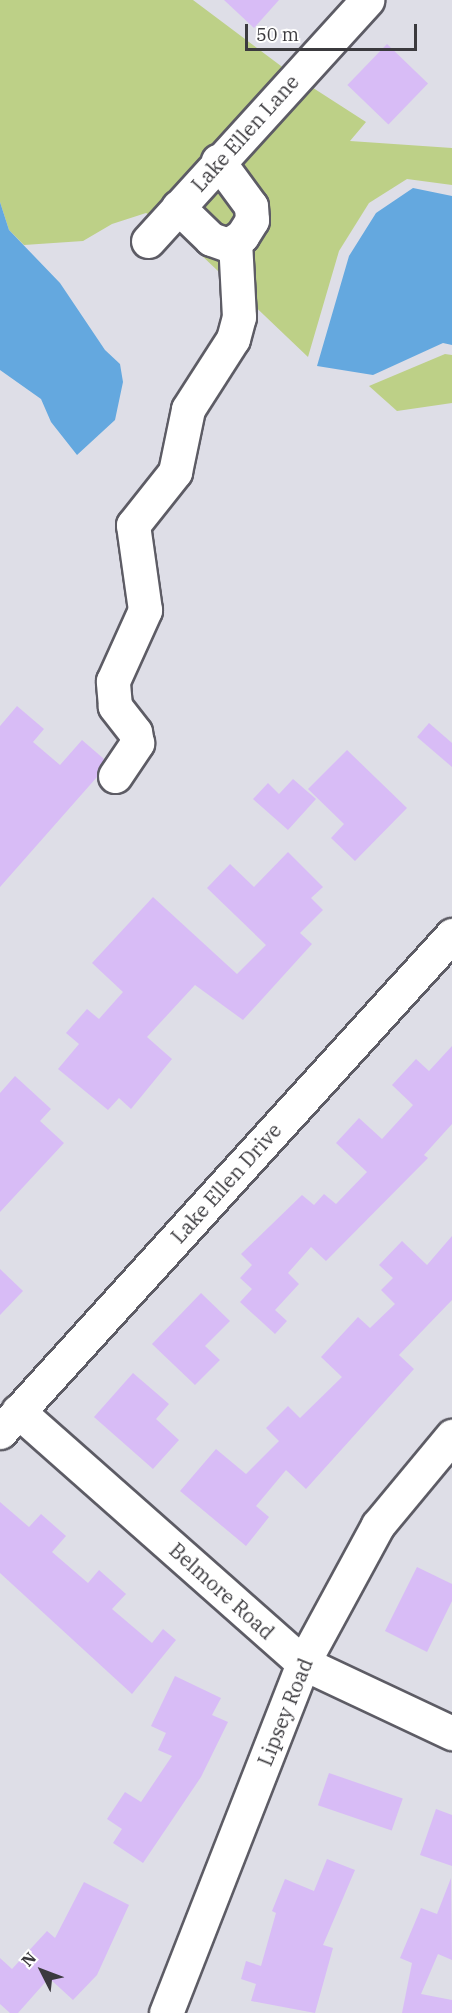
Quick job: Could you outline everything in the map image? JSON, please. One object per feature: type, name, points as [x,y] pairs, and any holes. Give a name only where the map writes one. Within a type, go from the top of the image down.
[{"type":"street","name":"Lake Ellen Lane","points":[[148,241],[218,161],[367,0]]},
{"type":"street","points":[[178,207],[211,240],[228,245],[235,241],[252,220],[251,206],[218,161]]},
{"type":"street","points":[[115,776],[137,742],[135,732],[116,706],[113,681],[145,610],[133,525],[175,472],[188,409],[232,339],[239,317],[235,241]]},
{"type":"street","name":"Lake Ellen Drive","points":[[9,1421],[452,935]]},
{"type":"street","name":"Belmore Road","points":[[9,1421],[303,1663],[452,1733]]},
{"type":"street","name":"Lipsey Road","points":[[166,2013],[303,1663],[378,1525],[452,1436]]},
{"type":"green space","points":[[0,0],[193,0],[285,69],[152,216],[146,213],[112,224],[83,241],[24,245],[9,230],[0,202]]},
{"type":"green space","points":[[307,84],[366,122],[350,141],[452,148],[452,185],[407,179],[369,203],[339,251],[308,357],[175,230]]},
{"type":"green space","points":[[445,354],[452,355],[452,403],[397,411],[369,386]]},
{"type":"water","points":[[413,188],[452,196],[452,345],[443,343],[373,375],[317,366],[349,256],[376,213]]},
{"type":"water","points":[[0,202],[9,230],[60,283],[105,350],[120,364],[123,382],[115,420],[77,455],[51,422],[41,399],[0,370]]},
{"type":"building","points":[[224,0],[279,0],[254,28]]},
{"type":"building","points":[[387,44],[428,84],[388,125],[347,85]]},
{"type":"building","points":[[17,706],[44,729],[33,742],[60,765],[82,740],[104,759],[97,777],[0,887],[0,726]]},
{"type":"building","points":[[429,723],[452,743],[452,767],[417,737]]},
{"type":"building","points":[[347,750],[407,808],[355,861],[331,838],[344,824],[308,789]]},
{"type":"building","points":[[293,779],[316,799],[288,830],[253,799],[268,783],[279,794]]},
{"type":"building","points":[[288,852],[323,887],[311,898],[323,910],[300,933],[312,944],[243,1020],[195,985],[147,1037],[172,1059],[131,1109],[119,1098],[108,1110],[58,1069],[79,1044],[66,1033],[87,1009],[99,1019],[123,992],[92,963],[153,897],[237,974],[266,945],[207,888],[230,864],[254,887]]},
{"type":"building","points":[[452,1046],[452,1124],[424,1155],[428,1158],[326,1261],[311,1247],[288,1273],[299,1284],[275,1310],[287,1321],[275,1334],[240,1302],[252,1289],[240,1278],[252,1265],[241,1254],[302,1195],[314,1205],[324,1194],[336,1204],[367,1172],[336,1143],[359,1118],[382,1139],[413,1105],[392,1085],[416,1059],[429,1071]]},
{"type":"building","points":[[15,1076],[51,1109],[40,1121],[64,1143],[0,1212],[0,1093]]},
{"type":"building","points":[[452,1236],[452,1300],[399,1355],[414,1369],[306,1489],[286,1470],[256,1506],[269,1517],[246,1546],[180,1491],[216,1449],[246,1474],[279,1441],[266,1428],[288,1406],[300,1418],[342,1377],[321,1357],[358,1317],[370,1328],[395,1304],[381,1290],[393,1278],[379,1265],[402,1241],[427,1265]]},
{"type":"building","points":[[0,1269],[23,1291],[0,1315]]},
{"type":"building","points":[[201,1293],[230,1321],[205,1346],[220,1360],[195,1385],[152,1344]]},
{"type":"building","points":[[133,1373],[169,1404],[156,1419],[179,1440],[153,1469],[94,1417]]},
{"type":"building","points":[[0,1502],[29,1527],[41,1514],[66,1536],[52,1552],[88,1583],[99,1570],[126,1594],[112,1609],[152,1643],[163,1629],[176,1640],[132,1694],[0,1573]]},
{"type":"building","points":[[417,1567],[452,1584],[452,1601],[427,1652],[385,1631]]},
{"type":"building","points":[[175,1676],[221,1698],[212,1715],[228,1722],[201,1777],[143,1863],[113,1843],[122,1829],[107,1819],[125,1792],[141,1802],[172,1756],[158,1750],[166,1733],[151,1726]]},
{"type":"building","points":[[329,1773],[403,1798],[392,1831],[318,1805]]},
{"type":"building","points":[[436,1809],[452,1815],[452,1866],[420,1855]]},
{"type":"building","points":[[327,1859],[355,1870],[323,1945],[333,1948],[315,2013],[251,2001],[256,1984],[241,1979],[246,1961],[261,1966],[276,1913],[272,1911],[285,1879],[314,1891]]},
{"type":"building","points":[[451,1878],[452,1960],[438,1954],[421,1994],[452,2000],[452,2013],[402,2013],[412,1963],[400,1958],[421,1908],[437,1914]]},
{"type":"building","points":[[84,1882],[129,1905],[97,1975],[73,2000],[49,1978],[18,2013],[10,2013],[0,2004],[0,1958],[12,1969],[47,1931],[55,1938]]}]
